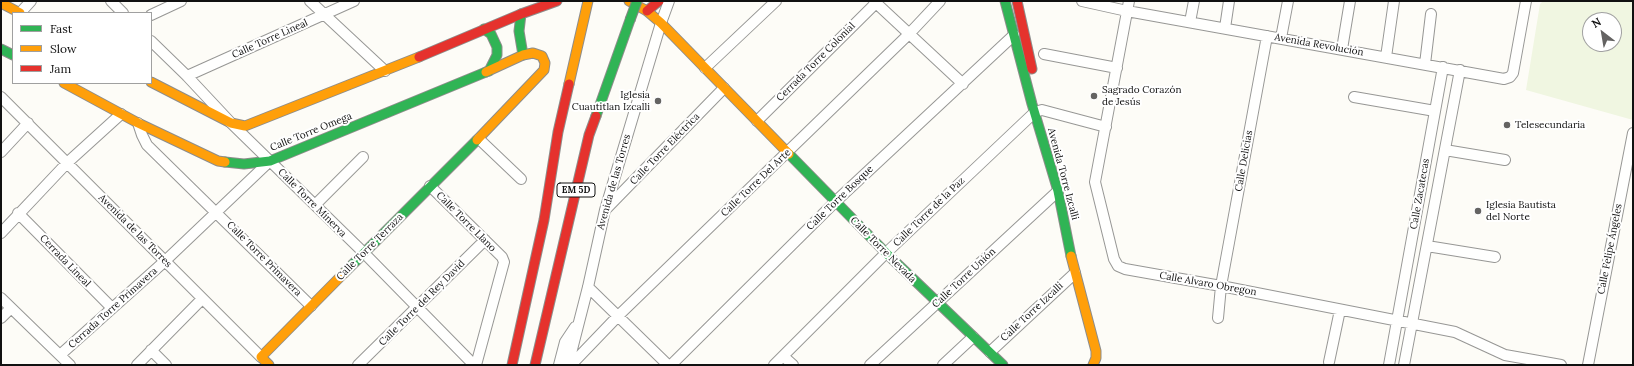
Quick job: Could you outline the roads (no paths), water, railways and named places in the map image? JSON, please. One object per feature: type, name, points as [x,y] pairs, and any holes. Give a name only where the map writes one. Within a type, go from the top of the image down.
[{"type":"main road","points":[[152,83],[231,123],[246,126],[385,71],[521,14],[540,4],[557,1]]},
{"type":"main road","name":"EM 5D","points":[[512,365],[544,220],[558,132],[588,1]]},
{"type":"main road","name":"Calle Torre Nevada","points":[[629,1],[647,11],[661,23],[835,202],[937,303],[1003,365]]},
{"type":"main road","name":"EM 5D","points":[[535,365],[589,135],[637,1]]},
{"type":"main road","points":[[647,11],[659,1]]},
{"type":"main road","name":"Avenida Torre Izcalli","points":[[1005,1],[1038,111],[1058,191],[1075,273],[1097,354],[1093,365]]},
{"type":"main road","points":[[1017,1],[1038,111]]},
{"type":"main road","points":[[1,3],[18,12]]},
{"type":"main road","points":[[521,14],[519,31],[523,55]]},
{"type":"main road","points":[[484,29],[491,34],[497,47],[496,55],[489,71]]},
{"type":"main road","points":[[1,49],[12,54]]},
{"type":"main road","name":"Calle Torre Terraza","points":[[261,356],[430,186],[479,139],[544,70],[545,62],[542,56],[533,53],[523,55]]},
{"type":"main road","name":"Calle Torre Omega","points":[[66,84],[138,123],[218,161],[244,164],[270,161],[489,71],[523,55]]},
{"type":"main road","name":"Avenida de las Torres","points":[[261,356],[269,365]]},
{"type":"street","points":[[21,12],[31,1]]},
{"type":"street","points":[[111,1],[122,12]]},
{"type":"street","points":[[152,15],[181,1]]},
{"type":"street","points":[[310,1],[385,71]]},
{"type":"street","name":"Calle Torre Lineal","points":[[187,76],[354,1]]},
{"type":"street","name":"Avenida de las Torres","points":[[568,365],[588,287],[605,210],[661,23],[669,1]]},
{"type":"street","points":[[705,68],[776,1]]},
{"type":"street","name":"Calle Torre Del Arte","points":[[571,365],[618,316],[909,34],[940,1]]},
{"type":"street","name":"Avenida Revolución","points":[[1082,1],[1128,6],[1190,22],[1504,79],[1510,77],[1513,73],[1526,1]]},
{"type":"street","points":[[1190,22],[1194,1]]},
{"type":"street","points":[[1225,28],[1228,1]]},
{"type":"street","points":[[1281,38],[1288,1]]},
{"type":"street","points":[[1342,49],[1350,1]]},
{"type":"street","points":[[1386,57],[1394,1]]},
{"type":"street","points":[[875,2],[964,84]]},
{"type":"street","name":"Cerrada Torre Colonial","points":[[757,121],[875,2]]},
{"type":"street","name":"Calle Alvaro Obregon","points":[[1128,6],[1095,182],[1114,260],[1118,266],[1125,269],[1222,286],[1454,332],[1505,355],[1561,365]]},
{"type":"street","points":[[1425,64],[1431,14]]},
{"type":"street","name":"Calle Torre Bosque","points":[[669,365],[835,202],[964,84],[1014,35]]},
{"type":"street","name":"Calle Delicias","points":[[1218,318],[1222,286],[1267,36]]},
{"type":"street","name":"Calle Torre Minerva","points":[[152,42],[187,76],[231,123],[364,253],[470,363]]},
{"type":"street","points":[[1044,54],[1117,68]]},
{"type":"street","name":"Calle Zacatecas","points":[[1389,365],[1443,67]]},
{"type":"street","name":"Calle Zacatecas","points":[[1404,365],[1460,70]]},
{"type":"street","name":"Calle Torre Eléctrica","points":[[605,210],[724,88]]},
{"type":"street","points":[[1354,97],[1435,111]]},
{"type":"street","name":"Avenida de las Torres","points":[[1,98],[28,123],[202,299],[261,356]]},
{"type":"street","points":[[1038,111],[1106,127]]},
{"type":"street","name":"Calle Torre de la Paz","points":[[774,365],[886,253],[1038,111]]},
{"type":"street","points":[[1,232],[67,163],[121,114]]},
{"type":"street","points":[[1,152],[28,123]]},
{"type":"street","name":"Calle Torre Primavera","points":[[138,123],[147,145],[217,212],[311,306]]},
{"type":"street","name":"Calle Felipe Ángeles","points":[[1588,365],[1633,133]]},
{"type":"street","points":[[479,139],[521,180]]},
{"type":"street","points":[[1445,150],[1505,160]]},
{"type":"street","points":[[315,205],[363,157]]},
{"type":"street","points":[[165,261],[270,161]]},
{"type":"street","name":"Calle Torre Llano","points":[[430,186],[502,257],[504,262],[470,363]]},
{"type":"street","name":"Calle Torre Unión","points":[[870,365],[1058,191]]},
{"type":"street","name":"Cerrada Lineal","points":[[18,213],[112,308]]},
{"type":"street","name":"Calle Torre del Rey David","points":[[358,365],[418,308],[485,240]]},
{"type":"street","points":[[1427,246],[1496,258]]},
{"type":"street","points":[[1409,257],[1424,260]]},
{"type":"street","name":"Cerrada Torre Primavera","points":[[60,355],[165,261]]},
{"type":"street","name":"Calle Torre Izcalli","points":[[990,352],[1075,273]]},
{"type":"street","points":[[588,287],[669,365]]},
{"type":"street","points":[[1,298],[70,365]]},
{"type":"street","points":[[137,365],[202,299]]},
{"type":"street","points":[[1,318],[11,308]]},
{"type":"street","points":[[1329,362],[1340,310]]},
{"type":"street","points":[[559,365],[565,342],[579,321]]},
{"type":"street","points":[[943,365],[974,337]]},
{"type":"street","points":[[151,350],[166,365]]},
{"type":"street","points":[[784,356],[793,365]]},
{"type":"place","name":"Sagrado Corazón de Jesús","points":[[1094,96]]},
{"type":"place","name":"Iglesia Cuautitlan Izcalli","points":[[658,101]]},
{"type":"place","name":"Telesecundaria","points":[[1507,125]]},
{"type":"place","name":"Iglesia Bautista del Norte","points":[[1478,211]]}]
